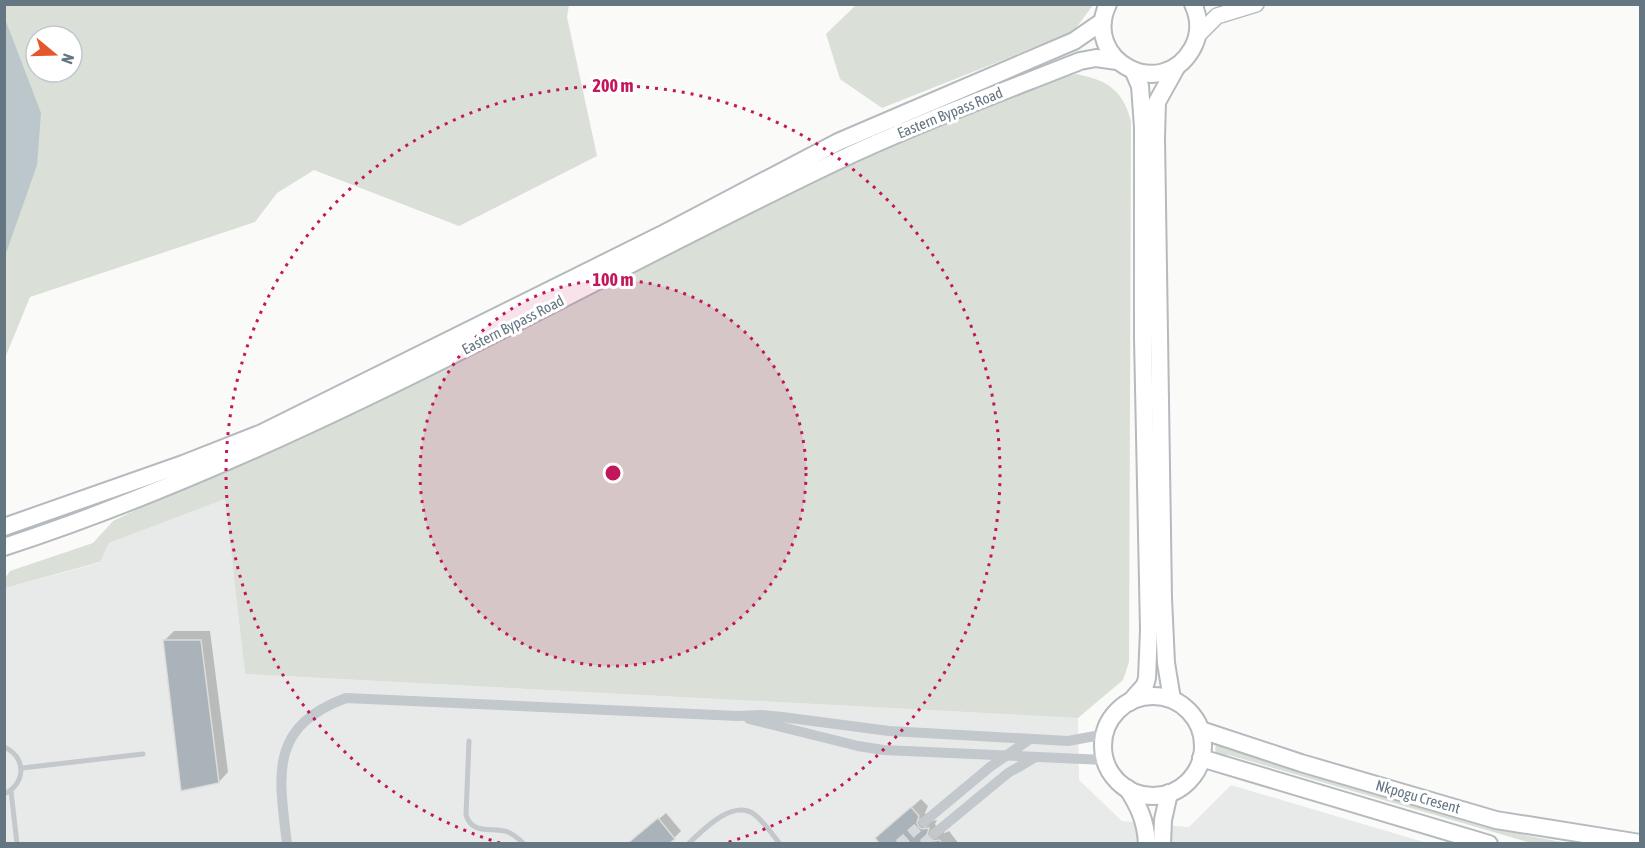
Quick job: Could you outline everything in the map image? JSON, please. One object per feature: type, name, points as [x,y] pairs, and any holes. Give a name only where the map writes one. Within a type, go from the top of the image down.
[{"type":"main road","points":[[1108,4],[1103,21],[1103,34],[1106,45],[1117,61],[1134,72],[1157,74],[1178,66]]},
{"type":"main road","points":[[1172,699],[1166,663],[1163,598],[1157,102],[1178,66],[1188,56],[1197,36],[1198,21],[1193,4]]},
{"type":"main road","name":"Eastern Bypass Road","points":[[4,527],[183,464],[262,433],[661,235],[838,142],[1074,42],[1103,21]]},
{"type":"main road","name":"Eastern Bypass Road","points":[[4,547],[80,523],[171,487],[250,452],[490,337],[749,204],[914,127],[1080,61],[1096,58],[1117,61]]},
{"type":"main road","points":[[1130,702],[1150,696],[1172,699],[1190,711],[1203,739],[1202,758],[1198,768],[1186,784],[1168,793],[1151,796],[1135,792],[1113,776],[1105,760],[1106,734],[1115,714],[1130,702],[1145,685],[1147,678],[1149,630],[1143,338],[1143,127],[1140,86],[1134,72]]},
{"type":"main road","name":"Nkpogu Cresent","points":[[1200,730],[1301,763],[1496,820],[1641,843]]},
{"type":"main road","name":"Nkpogu Cresent","points":[[1202,758],[1489,843]]},
{"type":"main road","points":[[1127,788],[1143,817],[1147,843]]},
{"type":"main road","points":[[1162,843],[1168,793]]},
{"type":"street","points":[[1197,36],[1217,16],[1256,4]]},
{"type":"street","points":[[287,843],[280,781],[287,746],[297,728],[311,715],[327,705],[346,698],[772,716],[889,731],[1068,741],[1106,734]]},
{"type":"street","points":[[738,716],[858,746],[883,750],[1105,760]]},
{"type":"street","points":[[924,822],[1005,755],[1030,739]]},
{"type":"street","points":[[934,834],[1008,773],[1036,756]]},
{"type":"lane","points":[[469,741],[466,815],[468,822],[473,827],[482,830],[508,832],[517,836],[524,843]]},
{"type":"lane","points":[[4,747],[16,755],[22,768],[19,781],[11,791],[4,794]]},
{"type":"lane","points":[[22,768],[143,754]]},
{"type":"lane","points":[[11,791],[17,843]]},
{"type":"lane","points":[[687,843],[726,814],[741,810],[754,815],[780,843]]},
{"type":"shaded area","points":[[5,5],[569,5],[567,17],[597,156],[459,226],[314,170],[277,193],[255,222],[30,297],[5,358]]},
{"type":"shaded area","points":[[856,5],[1093,5],[1073,32],[882,108],[840,79],[826,34]]},
{"type":"shaded area","points":[[5,19],[24,69],[24,84],[30,84],[41,113],[37,165],[5,256]]},
{"type":"shaded area","points":[[1076,74],[1105,83],[1112,88],[1123,101],[1131,121],[1129,662],[1123,680],[1078,718],[245,674],[225,499],[109,543],[100,562],[5,588],[5,578],[10,571],[93,543],[113,521],[549,311],[767,196],[1026,85]]},
{"type":"shaded area","points":[[225,499],[245,674],[1078,718],[1079,780],[1122,821],[1189,827],[1231,785],[1427,843],[5,844],[5,588],[99,563],[109,543]]},
{"type":"shaded area","points":[[1216,742],[1231,749],[1484,827],[1566,843],[1531,843],[1229,755],[1215,755]]},
{"type":"building","points":[[163,640],[201,640],[219,783],[181,791]]},
{"type":"building","points":[[911,807],[919,816],[917,823],[919,827],[929,828],[927,835],[929,839],[939,840],[942,843],[879,843],[875,838]]},
{"type":"building","points":[[658,818],[675,839],[670,843],[628,843]]},
{"type":"tunnel","points":[[899,844],[924,822]]},
{"type":"tunnel","points":[[923,844],[934,834]]}]
